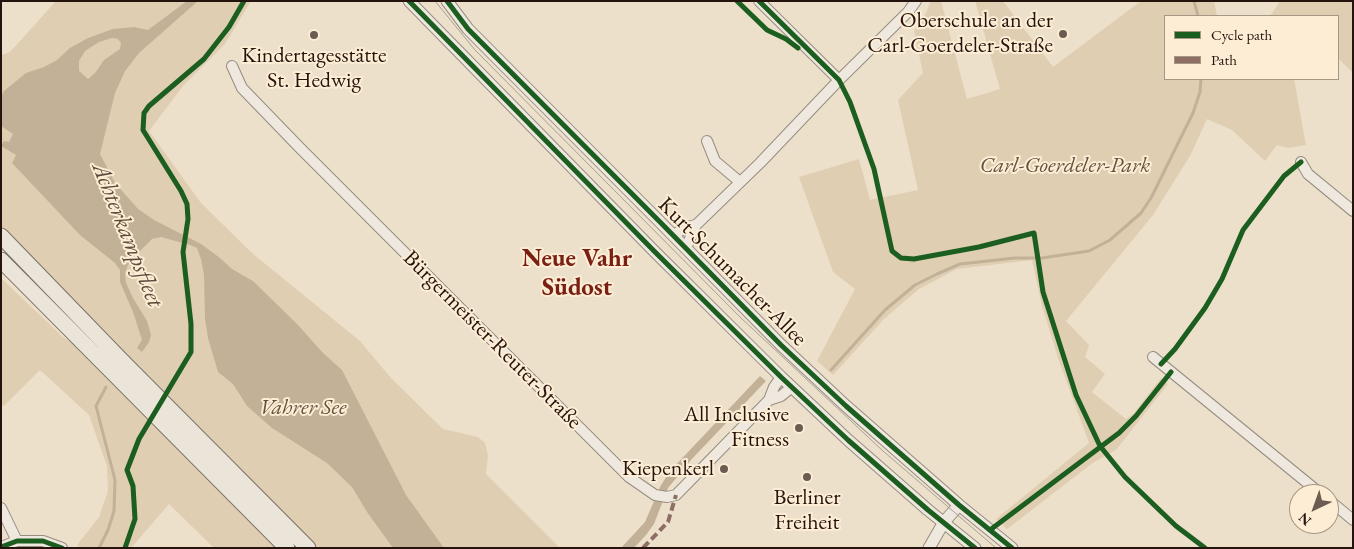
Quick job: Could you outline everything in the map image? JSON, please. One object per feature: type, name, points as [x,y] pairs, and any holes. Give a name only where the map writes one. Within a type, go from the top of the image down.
[{"type":"main road","points":[[1,236],[308,548]]},
{"type":"main road","points":[[1,260],[287,548]]},
{"type":"street","name":"Kurt-Schumacher-Allee","points":[[409,1],[654,251],[781,377],[855,446],[975,548]]},
{"type":"street","name":"Kurt-Schumacher-Allee","points":[[447,1],[472,33],[781,345],[846,406],[959,505],[1012,548]]},
{"type":"street","points":[[759,1],[839,80]]},
{"type":"street","points":[[686,248],[696,226],[908,12],[916,1]]},
{"type":"street","name":"Bürgermeister-Reuter-Straße","points":[[232,66],[242,88],[300,148],[629,477],[655,495],[667,497],[676,495],[769,400],[774,386],[781,377]]},
{"type":"street","points":[[707,141],[715,161],[740,182]]},
{"type":"street","points":[[1301,162],[1308,174],[1353,211]]},
{"type":"street","points":[[673,235],[687,227],[696,226]]},
{"type":"street","points":[[1153,357],[1309,484]]},
{"type":"street","name":"Bürgermeister-Reuter-Straße","points":[[769,400],[781,396],[792,387]]},
{"type":"street","points":[[929,548],[944,522],[959,505]]},
{"type":"street","points":[[1,508],[17,541]]},
{"type":"street","points":[[1339,508],[1353,520]]},
{"type":"street","points":[[1,548],[17,541],[43,541],[62,548]]},
{"type":"green space","name":"Vahrer See","points":[[56,1],[251,1],[225,44],[183,86],[149,131],[201,203],[252,253],[360,341],[391,378],[443,429],[478,437],[485,443],[488,455],[486,474],[560,548],[319,548],[1,226],[1,55],[10,52]]},
{"type":"green space","name":"Carl-Goerdeler-Park","points":[[931,1],[941,1],[967,99],[1000,89],[975,1],[1003,1],[1053,67],[1141,1],[1214,1],[1217,15],[1164,15],[1164,80],[1294,80],[1306,145],[1288,148],[1277,145],[1265,161],[1232,130],[1207,119],[1190,156],[1153,215],[1066,321],[1089,345],[1085,357],[1105,374],[1092,392],[1126,419],[1134,413],[1161,378],[1168,384],[1116,450],[1094,462],[1007,529],[996,519],[1089,443],[1059,361],[1042,306],[1032,260],[957,269],[919,289],[884,319],[833,375],[817,361],[855,289],[833,272],[799,177],[859,159],[870,200],[918,190],[898,100],[923,73],[914,31],[924,17]]},
{"type":"green space","points":[[1277,1],[1353,1],[1353,73],[1339,59],[1339,15],[1271,15],[1279,3]]},
{"type":"green space","points":[[1,278],[63,337],[82,349],[277,548],[214,548],[169,504],[131,548],[80,548],[77,545],[99,517],[108,491],[107,466],[89,415],[40,370],[4,406],[1,405]]},
{"type":"water","name":"Vahrer See","points":[[187,1],[198,1],[139,53],[125,71],[115,93],[100,154],[115,183],[138,209],[154,220],[201,244],[232,269],[253,281],[342,370],[406,495],[444,548],[393,548],[352,487],[327,463],[272,428],[247,406],[233,384],[218,372],[208,338],[205,319],[204,275],[197,248],[161,237],[152,239],[128,265],[125,273],[126,283],[147,321],[151,335],[149,342],[142,352],[137,348],[142,340],[133,312],[120,282],[120,270],[115,263],[80,235],[12,163],[16,155],[1,146],[4,141],[9,142],[13,134],[1,126],[1,96],[4,91],[26,73],[57,60],[70,48],[88,38],[113,29],[134,27],[148,30]],"holes":[[[112,38],[118,39],[121,43],[120,49],[104,60],[88,79],[79,71],[79,61],[85,51],[99,42]]]},
{"type":"water","points":[[760,376],[766,381],[691,460],[668,488],[654,524],[646,535],[634,548],[621,548],[645,522],[661,485],[670,471]]},
{"type":"waterway","points":[[1194,1],[1198,15]]},
{"type":"waterway","points":[[831,370],[885,310],[915,285],[937,274],[960,264],[1015,258],[1042,258],[1089,251],[1110,240],[1141,213],[1151,198],[1193,113],[1200,92],[1201,80]]},
{"type":"waterway","name":"Achterkampsfleet","points":[[99,548],[108,530],[114,511],[115,480],[96,406],[106,387]]},
{"type":"tram line","points":[[435,1],[475,50],[740,317],[883,451],[996,548]]},
{"type":"marked path","points":[[643,548],[668,522],[676,495]]},
{"type":"cycle path","points":[[125,548],[135,519],[133,486],[127,470],[139,439],[191,352],[191,324],[183,252],[188,219],[187,204],[143,130],[144,113],[149,106],[204,59],[229,27],[244,1]]},
{"type":"cycle path","points":[[409,1],[654,251],[781,377],[848,440],[975,548]]},
{"type":"cycle path","points":[[447,1],[468,29],[781,345],[846,406],[959,505],[1012,548]]},
{"type":"cycle path","points":[[737,1],[767,30],[786,39],[798,48]]},
{"type":"cycle path","points":[[759,1],[839,80],[850,102],[874,169],[892,251],[901,258],[914,259],[979,247],[1034,233],[1043,292],[1076,395],[1100,446],[1125,477],[1176,526],[1205,548]]},
{"type":"cycle path","points":[[1161,364],[1175,349],[1205,308],[1222,279],[1243,230],[1284,176],[1301,162]]},
{"type":"cycle path","points":[[990,530],[1119,433],[1136,416],[1171,372]]},
{"type":"cycle path","points":[[1,547],[17,541],[43,541],[62,548]]},
{"type":"place","name":"Oberschule an der Carl-Goerdeler-Straße","points":[[1063,34]]},
{"type":"place","name":"Kindertagesstätte St. Hedwig","points":[[314,35]]},
{"type":"place","name":"All Inclusive Fitness","points":[[799,428]]},
{"type":"place","name":"Kiepenkerl","points":[[724,469]]},
{"type":"place","name":"Berliner Freiheit","points":[[807,477]]},
{"type":"district","name":"Neue Vahr Südost","points":[[577,274]]}]
